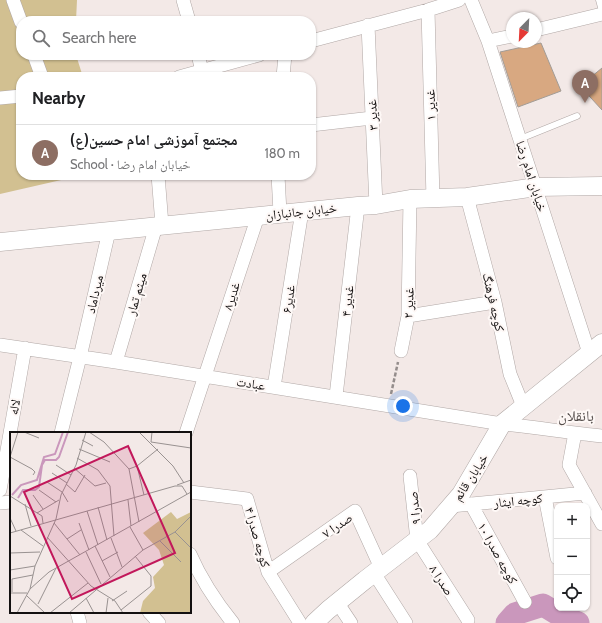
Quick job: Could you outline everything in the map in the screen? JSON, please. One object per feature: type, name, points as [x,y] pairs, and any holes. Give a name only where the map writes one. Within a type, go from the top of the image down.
[{"type":"street","points":[[13,0],[19,16]]},
{"type":"street","points":[[183,0],[188,16]]},
{"type":"street","points":[[316,40],[428,10],[459,0]]},
{"type":"street","name":"خیابان امام رضا","points":[[472,0],[488,42],[536,188],[595,348]]},
{"type":"street","name":"غدیر ۱","points":[[428,10],[433,199]]},
{"type":"street","points":[[542,28],[602,13]]},
{"type":"street","name":"غدیر ۳","points":[[368,26],[376,206]]},
{"type":"street","points":[[488,42],[506,38]]},
{"type":"street","points":[[36,60],[40,72]]},
{"type":"street","points":[[199,60],[202,71]]},
{"type":"street","points":[[198,72],[241,60]]},
{"type":"street","points":[[284,72],[285,60]]},
{"type":"street","points":[[0,98],[16,96]]},
{"type":"street","points":[[316,124],[372,118]]},
{"type":"street","points":[[158,180],[159,225]]},
{"type":"street","points":[[278,180],[280,213]]},
{"type":"street","name":"خیابان جانبازان","points":[[0,242],[280,213],[358,206],[376,206],[410,200],[467,197],[536,188],[602,186]]},
{"type":"street","name":"کوچه فرهنگ","points":[[467,197],[495,302],[510,374],[523,406]]},
{"type":"street","name":"غدیر ۲","points":[[401,351],[408,316],[410,200]]},
{"type":"street","name":"غدیر ۴","points":[[336,396],[358,206]]},
{"type":"street","name":"غدیر۶","points":[[274,387],[302,211]]},
{"type":"street","name":"غدیر۸","points":[[186,432],[258,216]]},
{"type":"street","name":"میثم تمار","points":[[116,362],[159,225]]},
{"type":"street","name":"میرداماد","points":[[60,432],[80,357],[109,230]]},
{"type":"street","points":[[408,316],[495,302]]},
{"type":"street","name":"عبادت","points":[[0,345],[336,396],[502,424],[531,426],[602,436]]},
{"type":"street","name":"لاله","points":[[10,432],[25,348]]},
{"type":"street","name":"خیابان قائم","points":[[314,623],[337,602],[430,530],[461,494],[502,424],[595,348]]},
{"type":"street","name":"لاله","points":[[0,490],[10,433]]},
{"type":"street","points":[[575,433],[569,466],[602,524]]},
{"type":"street","name":"صدرا ۹","points":[[410,476],[417,540]]},
{"type":"street","name":"کوچه صدرا ۴","points":[[191,492],[247,499],[268,572],[300,623]]},
{"type":"street","name":"کوچه ایثار","points":[[450,506],[585,493]]},
{"type":"street","points":[[545,497],[554,543]]},
{"type":"street","name":"کوچه صدرا ۱۰","points":[[471,504],[525,602]]},
{"type":"street","name":"صدرا ۷","points":[[268,572],[355,511],[377,570]]},
{"type":"street","name":"صدرا ۸","points":[[417,540],[468,620]]},
{"type":"street","points":[[191,556],[196,569],[222,610],[233,623]]},
{"type":"street","points":[[377,570],[406,623]]},
{"type":"street","points":[[337,602],[351,623]]},
{"type":"street","points":[[77,613],[80,623]]},
{"type":"street","points":[[150,613],[159,623]]},
{"type":"lane","points":[[599,0],[602,13]]},
{"type":"lane","points":[[520,139],[577,116]]},
{"type":"path","points":[[388,405],[401,351]]},
{"type":"shaded area","points":[[0,0],[77,0],[76,16],[16,16],[16,60],[78,60],[81,72],[16,72],[16,180],[61,180],[0,194]]},
{"type":"building","points":[[542,45],[561,91],[518,107],[500,52],[518,48],[542,48]]},
{"type":"building","points":[[602,68],[602,110],[580,86]]},
{"type":"waterway","points":[[507,623],[515,614],[543,605],[563,617],[578,623]]},
{"type":"place","name":"مجتمع آموزشی امام حسین(ع)","points":[[585,103]]},
{"type":"district","name":"بانقلان","points":[[576,416]]}]
